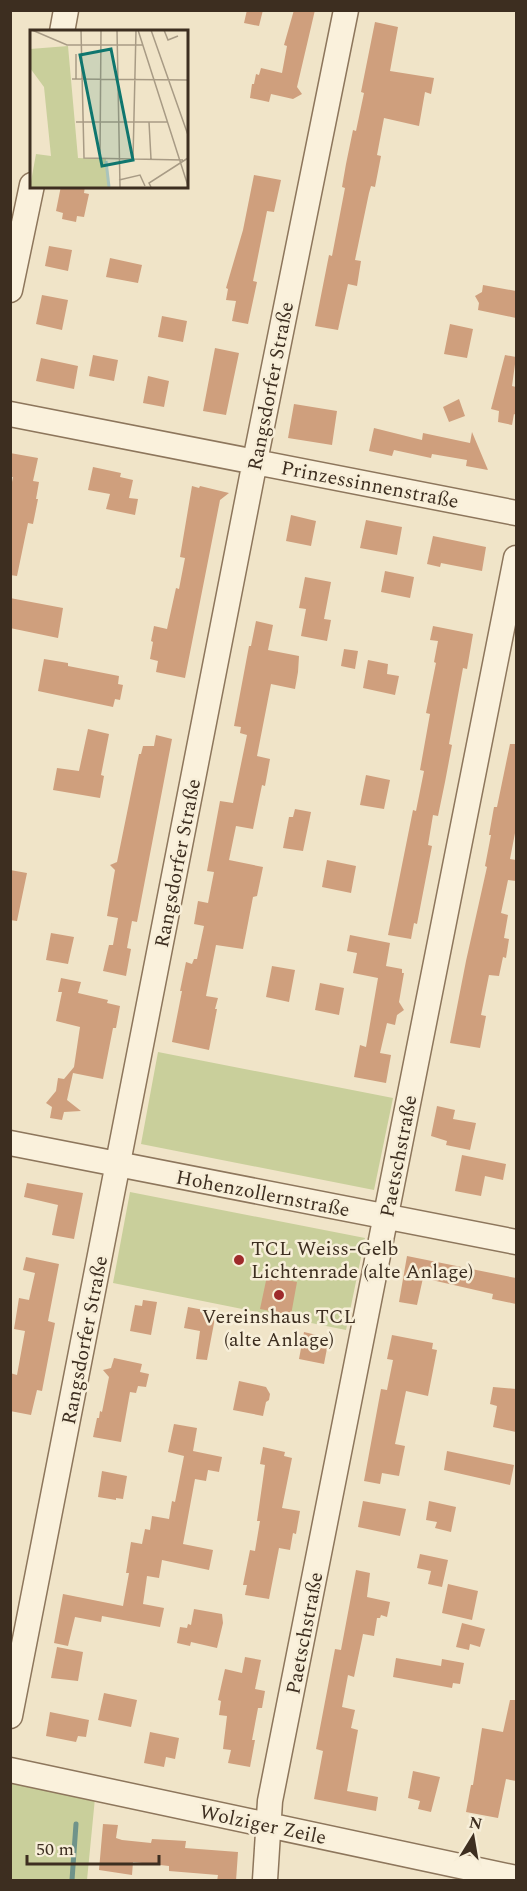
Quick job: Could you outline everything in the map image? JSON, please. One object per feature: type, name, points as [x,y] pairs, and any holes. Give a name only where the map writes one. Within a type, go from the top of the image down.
[{"type":"street","points":[[62,30],[66,10]]},
{"type":"street","name":"Rangsdorfer Straße","points":[[10,1716],[255,461],[346,10]]},
{"type":"street","points":[[10,290],[31,188]]},
{"type":"street","name":"Prinzessinnenstraße","points":[[10,414],[516,513]]},
{"type":"street","name":"Paetschstraße","points":[[265,1881],[270,1801],[516,558]]},
{"type":"street","name":"Hohenzollernstraße","points":[[10,1143],[516,1242]]},
{"type":"street","name":"Wolziger Zeile","points":[[10,1770],[516,1878]]},
{"type":"green space","points":[[158,1052],[393,1098],[374,1190],[141,1144]]},
{"type":"green space","name":"TCL Weiss-Gelb Lichtenrade (alte Anlage)","points":[[130,1192],[365,1238],[346,1330],[113,1283]]},
{"type":"green space","points":[[11,1780],[95,1798],[87,1880],[11,1880]]},
{"type":"building","points":[[247,10],[263,10],[259,26],[244,23]]},
{"type":"building","points":[[294,10],[315,10],[297,87],[302,94],[293,99],[271,94],[269,102],[250,98],[252,84],[261,68],[282,73],[287,46],[284,45]]},
{"type":"building","points":[[375,22],[398,27],[390,71],[434,78],[431,94],[425,92],[419,126],[384,118],[377,155],[381,156],[375,187],[371,186],[369,193],[355,260],[361,261],[357,286],[348,284],[338,330],[315,326],[329,255],[332,256],[345,188],[342,187],[346,164],[364,93],[361,92]]},
{"type":"building","points":[[254,175],[281,180],[274,212],[267,211],[253,281],[257,282],[248,324],[232,321],[236,301],[226,300],[228,289],[226,288],[243,230]]},
{"type":"building","points":[[61,188],[85,188],[84,193],[89,194],[84,217],[77,216],[76,222],[62,219],[63,213],[56,211]]},
{"type":"building","points":[[49,246],[72,250],[68,271],[45,266]]},
{"type":"building","points":[[110,258],[142,265],[138,283],[106,277]]},
{"type":"building","points":[[483,285],[516,291],[516,318],[478,310],[479,303],[475,296],[482,292]]},
{"type":"building","points":[[42,295],[68,300],[62,330],[36,324]]},
{"type":"building","points":[[162,316],[187,321],[183,342],[158,337]]},
{"type":"building","points":[[450,324],[473,329],[467,358],[444,354]]},
{"type":"building","points":[[215,348],[239,353],[226,415],[203,411]]},
{"type":"building","points":[[93,355],[118,360],[114,381],[89,376]]},
{"type":"building","points":[[505,355],[516,357],[512,386],[516,387],[516,415],[514,414],[512,425],[498,422],[499,411],[491,409]]},
{"type":"building","points":[[41,358],[78,366],[74,389],[36,381]]},
{"type":"building","points":[[148,376],[169,381],[164,407],[143,403]]},
{"type":"building","points":[[459,399],[465,416],[449,422],[443,407]]},
{"type":"building","points":[[294,404],[337,411],[332,445],[288,438]]},
{"type":"building","points":[[374,428],[422,440],[423,433],[470,443],[472,432],[488,470],[466,466],[467,460],[432,454],[431,458],[394,450],[392,456],[369,451]]},
{"type":"building","points":[[10,453],[38,458],[33,481],[39,482],[36,499],[38,499],[33,524],[28,523],[17,576],[10,575],[10,492],[13,477],[10,477]]},
{"type":"building","points":[[93,467],[121,473],[120,477],[133,480],[129,498],[138,499],[135,515],[106,509],[110,494],[88,490]]},
{"type":"building","points":[[192,486],[229,493],[220,500],[185,678],[156,672],[158,661],[150,659],[154,626],[167,629],[176,588],[179,589],[185,558],[180,557]]},
{"type":"building","points":[[291,515],[316,521],[311,546],[286,541]]},
{"type":"building","points":[[366,520],[402,527],[397,555],[360,548]]},
{"type":"building","points":[[433,536],[486,547],[482,571],[441,563],[440,567],[427,564]]},
{"type":"building","points":[[385,571],[414,577],[410,598],[381,592]]},
{"type":"building","points":[[305,577],[331,582],[324,619],[331,620],[327,641],[301,636],[306,609],[299,608]]},
{"type":"building","points":[[10,598],[63,608],[58,638],[10,628]]},
{"type":"building","points":[[256,621],[273,625],[268,650],[299,656],[298,672],[295,689],[271,684],[257,756],[270,759],[265,786],[262,785],[253,829],[236,826],[229,860],[263,867],[257,896],[253,897],[243,949],[216,945],[206,996],[218,998],[209,1050],[172,1042],[186,962],[192,964],[194,959],[197,959],[204,926],[194,924],[198,901],[208,903],[214,872],[207,871],[220,801],[233,803],[247,735],[240,733],[241,727],[234,726]]},
{"type":"building","points":[[433,626],[473,634],[467,669],[463,668],[449,744],[452,745],[438,816],[433,815],[428,845],[432,846],[417,924],[414,923],[411,939],[388,935],[413,810],[416,811],[424,771],[420,770],[430,714],[426,713],[438,641],[430,640]]},
{"type":"building","points":[[344,649],[358,651],[355,669],[341,666]]},
{"type":"building","points":[[44,659],[119,676],[118,684],[123,685],[120,700],[115,699],[113,707],[38,691]]},
{"type":"building","points":[[368,660],[388,664],[387,674],[399,676],[395,695],[363,688]]},
{"type":"building","points":[[88,729],[109,734],[101,775],[104,776],[100,798],[53,790],[57,768],[79,771]]},
{"type":"building","points":[[156,735],[172,739],[137,922],[132,921],[127,948],[131,949],[126,976],[103,971],[109,945],[113,945],[118,918],[107,916],[115,870],[110,865],[117,862],[139,754],[143,746],[154,746]]},
{"type":"building","points":[[510,744],[516,744],[516,828],[510,859],[516,860],[516,881],[508,880],[501,913],[508,915],[504,938],[509,939],[506,958],[503,957],[499,976],[489,975],[481,1015],[486,1016],[480,1048],[450,1043],[487,867],[485,866],[494,807],[497,807]]},
{"type":"building","points":[[366,775],[390,780],[384,809],[360,805]]},
{"type":"building","points":[[295,809],[311,812],[303,851],[283,848],[289,817],[293,817]]},
{"type":"building","points":[[327,860],[356,866],[351,893],[322,887]]},
{"type":"building","points":[[10,870],[27,873],[17,921],[10,920]]},
{"type":"building","points":[[51,933],[74,937],[68,964],[46,960]]},
{"type":"building","points":[[350,935],[390,943],[386,966],[402,969],[404,973],[399,1002],[404,1010],[397,1015],[395,1025],[387,1023],[380,1053],[391,1055],[386,1083],[354,1077],[360,1045],[366,1047],[378,978],[353,973],[357,953],[347,951]]},
{"type":"building","points":[[272,966],[295,970],[289,1002],[266,997]]},
{"type":"building","points":[[61,978],[81,982],[78,993],[108,1000],[107,1003],[120,1006],[116,1028],[113,1028],[103,1079],[73,1073],[67,1100],[81,1111],[64,1112],[62,1120],[50,1118],[52,1107],[46,1103],[56,1091],[58,1078],[64,1079],[74,1067],[80,1027],[56,1021],[62,992],[58,992]]},
{"type":"building","points":[[320,983],[344,988],[339,1015],[315,1010]]},
{"type":"building","points":[[437,1106],[455,1110],[453,1119],[476,1123],[470,1150],[446,1145],[447,1141],[431,1136]]},
{"type":"building","points":[[462,1155],[506,1164],[503,1180],[485,1176],[481,1196],[455,1191]]},
{"type":"building","points":[[27,1183],[83,1193],[74,1239],[52,1235],[58,1205],[24,1197]]},
{"type":"building","points":[[407,1256],[516,1278],[516,1304],[492,1299],[493,1294],[423,1278],[417,1305],[399,1302]]},
{"type":"building","points":[[26,1257],[59,1264],[48,1321],[55,1323],[42,1391],[37,1390],[31,1415],[10,1411],[10,1373],[17,1375],[25,1331],[14,1329],[19,1298],[29,1300],[35,1273],[23,1270]]},
{"type":"building","name":"Vereinshaus TCL (alte Anlage)","points":[[267,1276],[297,1282],[291,1315],[260,1309]]},
{"type":"building","points":[[143,1300],[157,1302],[151,1335],[130,1331],[135,1305],[142,1306]]},
{"type":"building","points":[[188,1307],[204,1310],[203,1315],[215,1318],[207,1360],[196,1359],[200,1331],[184,1328]]},
{"type":"building","points":[[304,1332],[329,1338],[324,1364],[299,1359]]},
{"type":"building","points":[[392,1335],[433,1343],[432,1349],[437,1350],[428,1396],[406,1391],[395,1444],[405,1446],[399,1476],[382,1473],[380,1484],[364,1481],[381,1389],[387,1390],[393,1360],[387,1359]]},
{"type":"building","points":[[114,1358],[142,1364],[140,1372],[149,1374],[146,1387],[138,1386],[136,1393],[130,1392],[121,1442],[93,1437],[97,1418],[99,1418],[100,1411],[102,1412],[109,1377],[103,1370],[111,1368]]},
{"type":"building","points":[[239,1381],[266,1387],[270,1394],[263,1416],[233,1410]]},
{"type":"building","points":[[493,1387],[516,1389],[516,1432],[493,1427],[497,1406],[490,1404]]},
{"type":"building","points":[[174,1424],[197,1428],[193,1451],[222,1457],[219,1472],[208,1470],[206,1481],[195,1479],[183,1544],[213,1550],[209,1570],[162,1560],[159,1578],[147,1576],[143,1604],[164,1608],[160,1627],[102,1616],[101,1622],[75,1617],[68,1646],[54,1643],[63,1594],[123,1606],[129,1573],[126,1573],[131,1542],[142,1544],[145,1529],[150,1530],[152,1516],[169,1519],[172,1501],[175,1502],[184,1456],[168,1452]]},
{"type":"building","points":[[263,1447],[285,1452],[284,1456],[292,1458],[282,1508],[300,1511],[296,1534],[293,1533],[290,1550],[279,1548],[269,1599],[245,1595],[247,1585],[243,1585],[250,1550],[255,1551],[260,1521],[257,1521],[265,1465],[260,1464]]},
{"type":"building","points":[[447,1451],[514,1465],[510,1485],[444,1470]]},
{"type":"building","points":[[102,1471],[127,1476],[123,1499],[98,1497]]},
{"type":"building","points":[[363,1501],[406,1509],[400,1536],[358,1527]]},
{"type":"building","points":[[429,1501],[456,1507],[451,1532],[435,1528],[437,1522],[426,1520]]},
{"type":"building","points":[[420,1554],[448,1560],[442,1587],[428,1584],[431,1571],[417,1568]]},
{"type":"building","points":[[356,1570],[370,1573],[367,1597],[390,1602],[387,1617],[381,1615],[377,1618],[374,1636],[363,1634],[354,1677],[348,1675],[342,1707],[355,1710],[351,1728],[358,1730],[347,1791],[378,1797],[376,1811],[314,1799],[323,1751],[316,1749],[335,1649],[341,1650]]},
{"type":"building","points":[[448,1584],[478,1591],[472,1620],[442,1613]]},
{"type":"building","points":[[194,1609],[222,1614],[223,1623],[217,1648],[191,1642],[190,1646],[177,1643],[180,1627],[187,1628],[188,1624],[191,1625]]},
{"type":"building","points":[[462,1623],[485,1629],[480,1647],[470,1644],[469,1650],[456,1647]]},
{"type":"building","points":[[57,1647],[83,1652],[78,1681],[51,1678]]},
{"type":"building","points":[[245,1657],[261,1660],[255,1689],[265,1691],[262,1708],[258,1708],[250,1767],[228,1763],[231,1750],[223,1749],[227,1716],[219,1715],[221,1701],[218,1700],[225,1669],[242,1673]]},
{"type":"building","points":[[396,1658],[441,1666],[442,1659],[464,1663],[460,1684],[453,1683],[452,1688],[393,1677]]},
{"type":"building","points":[[104,1693],[137,1700],[131,1727],[98,1720]]},
{"type":"building","points":[[510,1700],[516,1700],[516,1781],[506,1779],[498,1818],[466,1812],[471,1785],[473,1785],[482,1728],[503,1732]]},
{"type":"building","points":[[50,1712],[89,1720],[86,1737],[78,1736],[76,1742],[46,1736]]},
{"type":"building","points":[[150,1732],[179,1738],[175,1759],[166,1757],[164,1767],[144,1763]]},
{"type":"building","points":[[413,1771],[440,1777],[431,1812],[418,1809],[420,1801],[408,1798]]},
{"type":"building","points":[[103,1824],[118,1825],[116,1838],[122,1840],[151,1843],[152,1839],[186,1841],[185,1848],[238,1852],[236,1881],[217,1881],[218,1875],[169,1871],[169,1866],[133,1862],[132,1875],[99,1870]]},
{"type":"waterway","points":[[72,1880],[76,1824]]},
{"type":"place","name":"TCL Weiss-Gelb Lichtenrade (alte Anlage)","points":[[239,1260]]},
{"type":"place","name":"Vereinshaus TCL (alte Anlage)","points":[[279,1295]]}]
